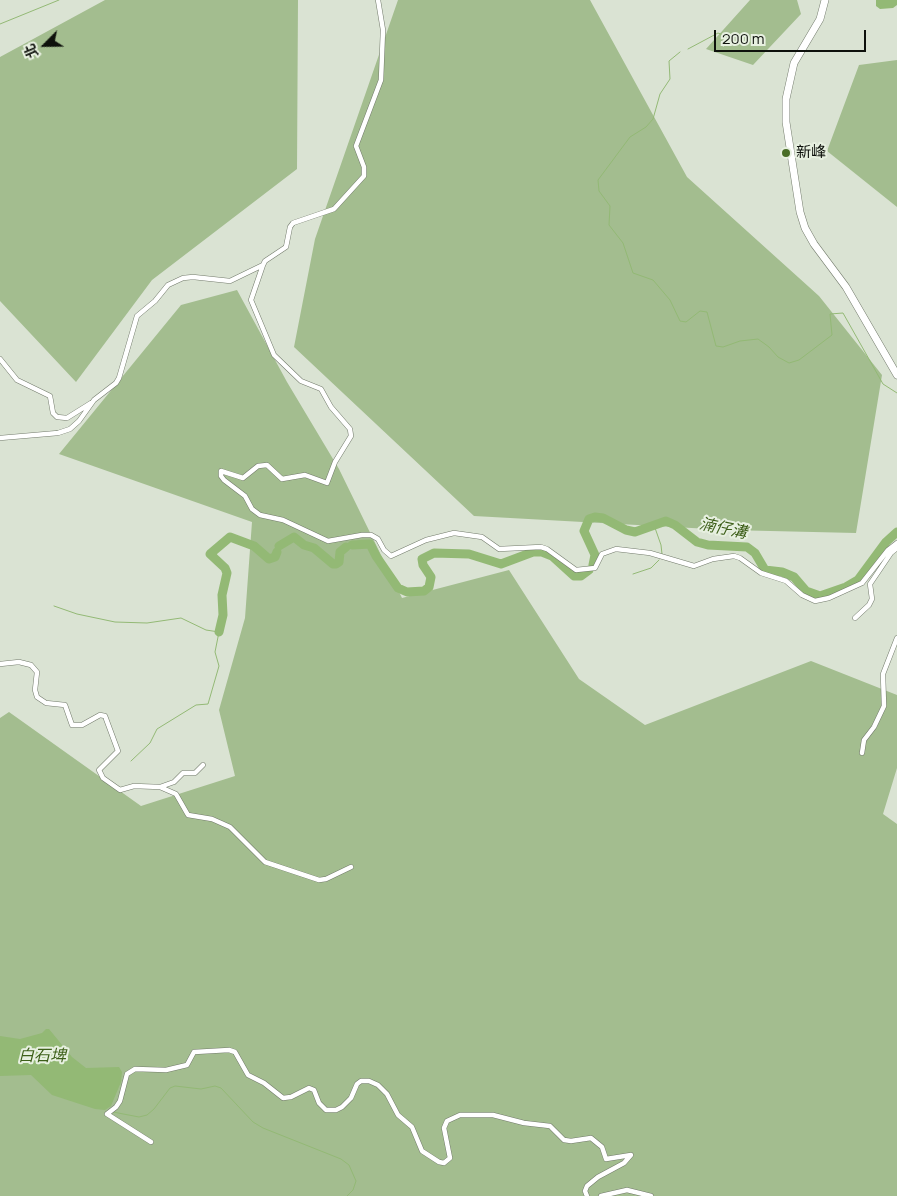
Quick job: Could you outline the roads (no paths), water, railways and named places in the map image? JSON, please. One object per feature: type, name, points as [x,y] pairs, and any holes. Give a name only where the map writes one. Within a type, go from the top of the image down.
[{"type":"main road","points":[[825,0],[820,19],[794,63],[786,99],[786,122],[800,212],[814,244],[846,287],[897,375]]},
{"type":"street","points":[[378,0],[383,30],[381,80],[356,146],[364,167],[364,176],[334,209],[293,223],[290,227],[286,247],[265,261],[251,300],[261,319],[271,350],[301,381],[322,389],[331,407],[351,433],[327,483],[305,475],[282,479],[267,465],[258,466],[243,478],[221,471],[221,476],[245,496],[252,509],[260,515],[283,520],[328,541],[362,534],[371,535],[378,539],[384,550],[391,556],[426,540],[454,533],[482,537],[499,549],[541,547],[547,549],[576,570],[595,568],[602,554],[616,549],[650,553],[694,566],[713,559],[734,556],[740,558],[761,574],[786,581],[802,595],[814,600],[829,598],[862,583],[888,550],[897,543]]},
{"type":"street","points":[[0,359],[17,380],[34,390],[50,396],[53,413],[57,417],[68,418],[116,383],[137,316],[155,301],[168,285],[183,278],[192,277],[230,281],[263,265]]},
{"type":"street","points":[[0,438],[48,435],[70,429],[79,421],[94,400]]},
{"type":"street","points":[[855,618],[869,605],[872,599],[870,584],[891,553],[897,548]]},
{"type":"street","points":[[862,753],[864,740],[874,728],[884,706],[883,674],[897,638]]},
{"type":"street","points":[[0,664],[19,662],[31,665],[37,672],[35,690],[37,697],[46,704],[65,705],[72,726],[82,725],[100,715],[105,716],[118,748],[116,753],[99,770],[103,778],[120,790],[134,786],[160,787],[176,794],[188,815],[212,819],[230,828],[266,862],[319,880],[351,867]]},
{"type":"street","points":[[160,787],[174,782],[183,773],[196,774],[203,765]]},
{"type":"street","points":[[151,1142],[107,1114],[116,1107],[130,1071],[141,1068],[175,1069],[187,1066],[194,1052],[229,1050],[234,1052],[248,1075],[264,1083],[283,1098],[291,1097],[309,1088],[314,1090],[319,1103],[326,1110],[336,1110],[342,1107],[351,1098],[357,1084],[361,1081],[369,1081],[378,1085],[387,1094],[398,1116],[412,1127],[422,1151],[440,1162],[444,1163],[450,1158],[444,1128],[447,1121],[460,1115],[493,1115],[530,1124],[550,1126],[564,1140],[571,1141],[576,1138],[591,1138],[599,1143],[606,1159],[631,1155],[624,1163],[598,1177],[587,1186],[585,1191],[587,1196]]},
{"type":"street","points":[[601,1196],[627,1190],[651,1196]]},
{"type":"water","points":[[876,0],[897,0],[897,5],[893,8],[880,9],[876,6]]},
{"type":"water","name":"白石埤","points":[[49,1029],[72,1057],[86,1068],[119,1067],[122,1072],[121,1082],[111,1106],[105,1110],[95,1109],[52,1095],[31,1075],[0,1076],[0,1036],[20,1039],[42,1033]]},
{"type":"waterway","points":[[0,24],[59,0]]},
{"type":"waterway","points":[[688,49],[718,33],[741,42],[756,43]]},
{"type":"waterway","points":[[680,52],[669,61],[670,79],[660,94],[653,119],[646,127],[630,137],[598,180],[599,191],[610,206],[609,225],[623,243],[633,273],[653,280],[670,300],[680,321],[686,322],[700,311],[707,312],[716,346],[723,347],[740,341],[758,339],[778,357],[789,363],[799,360],[832,335],[830,314],[843,313],[883,384],[897,393]]},
{"type":"waterway","name":"湳仔溝","points":[[593,565],[595,555],[584,531],[589,519],[595,517],[603,518],[626,530],[635,532],[666,521],[675,525],[697,542],[708,545],[747,547],[755,553],[765,570],[782,572],[794,577],[806,591],[820,596],[846,587],[858,580],[886,542],[897,532]]},
{"type":"waterway","points":[[654,525],[662,554]]},
{"type":"waterway","name":"湳仔溝","points":[[219,632],[223,615],[222,595],[227,573],[225,568],[210,554],[230,537],[254,546],[269,559],[275,557],[277,552]]},
{"type":"waterway","name":"湳仔溝","points":[[279,546],[294,537],[304,545],[314,548],[333,564],[339,562],[340,552],[346,547]]},
{"type":"waterway","name":"湳仔溝","points":[[352,545],[370,544],[398,588],[407,592],[424,591],[429,587],[431,577],[423,565],[422,559],[434,553],[469,554],[501,564],[533,552],[542,552],[552,556],[574,576],[581,576],[589,570]]},
{"type":"waterway","points":[[633,574],[651,568],[659,560]]},
{"type":"waterway","name":"湳仔溝","points":[[54,606],[77,614],[115,622],[147,623],[181,618],[206,630],[219,632],[215,652],[219,666],[208,704],[196,705],[157,729],[150,743],[131,761]]},
{"type":"waterway","points":[[113,1112],[139,1117],[147,1115],[170,1088],[175,1086],[201,1089],[215,1086],[221,1088],[253,1122],[263,1128],[341,1159],[349,1165],[356,1181],[353,1190],[347,1196]]},
{"type":"place","name":"新峰","points":[[786,153]]}]
